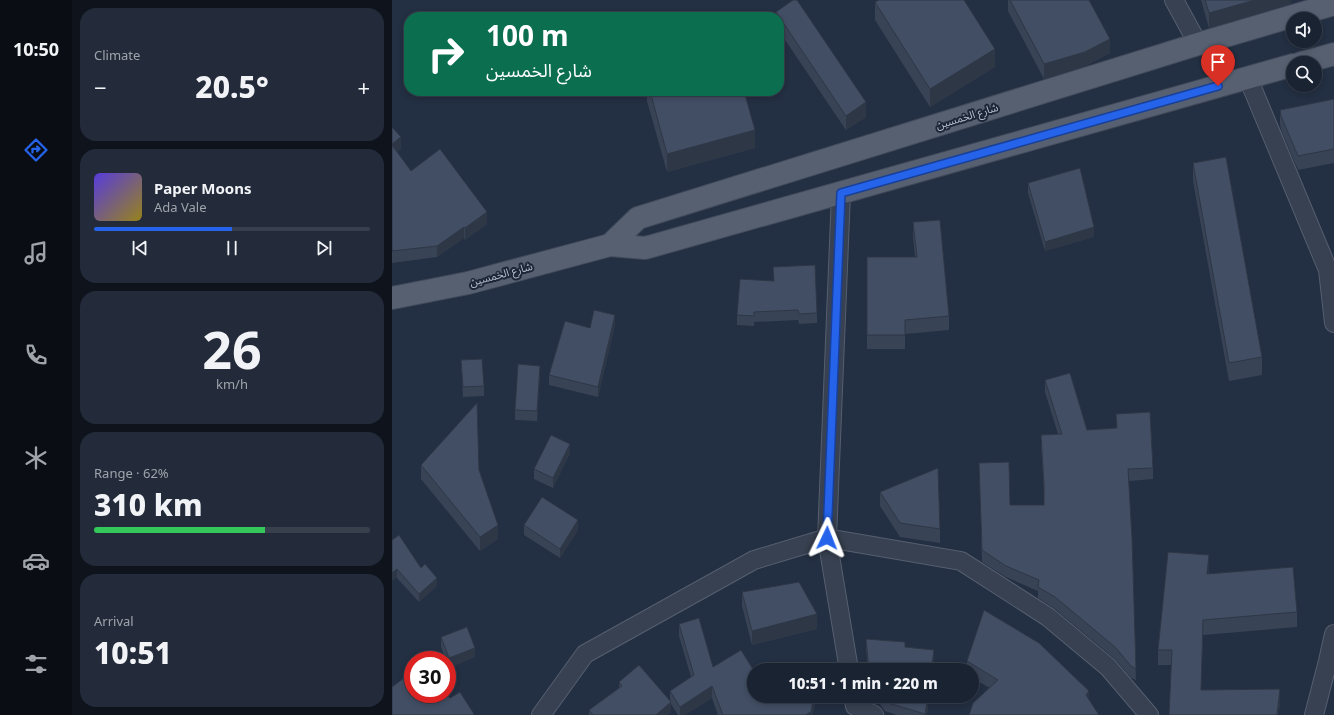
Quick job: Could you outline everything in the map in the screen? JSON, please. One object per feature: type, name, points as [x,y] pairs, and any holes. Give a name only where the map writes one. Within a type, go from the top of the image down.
[{"type":"main road","name":"شارع الخمسين","points":[[610,245],[638,218],[1198,44],[1334,4]]},
{"type":"main road","points":[[1322,57],[1334,54]]},
{"type":"main road","name":"شارع الخمسين","points":[[392,298],[468,283],[610,245],[645,248],[1286,67]]},
{"type":"street","points":[[1174,0],[1198,44]]},
{"type":"street","points":[[1248,78],[1331,269],[1334,323]]},
{"type":"street","points":[[841,193],[827,538],[848,663]]},
{"type":"street","points":[[542,715],[585,654],[754,560],[827,538],[961,561],[1048,617],[1108,667],[1149,715]]},
{"type":"street","points":[[1314,715],[1334,634]]},
{"type":"street","points":[[854,703],[855,706],[874,715]]},
{"type":"building","points":[[793,0],[797,0],[866,102],[846,116],[784,24],[784,12],[776,12]]},
{"type":"building","points":[[879,0],[964,0],[995,49],[930,89],[875,2]]},
{"type":"building","points":[[1010,0],[1089,0],[1110,39],[1085,52],[1044,64]]},
{"type":"building","points":[[1205,0],[1255,0],[1209,13]]},
{"type":"building","points":[[651,96],[745,96],[755,130],[667,154]]},
{"type":"building","points":[[1334,99],[1334,149],[1298,156],[1281,116],[1280,110]]},
{"type":"building","points":[[392,127],[401,137],[392,144]]},
{"type":"building","points":[[392,145],[411,171],[440,149],[487,212],[437,246],[392,251]]},
{"type":"building","points":[[1226,157],[1262,357],[1229,363],[1193,163]]},
{"type":"building","points":[[1080,168],[1094,227],[1045,242],[1028,183]]},
{"type":"building","points":[[940,220],[949,316],[905,320],[905,335],[867,335],[867,257],[917,257],[913,222]]},
{"type":"building","points":[[815,265],[817,313],[799,314],[798,310],[754,312],[754,316],[737,315],[740,279],[774,281],[773,267]]},
{"type":"building","points":[[594,310],[615,315],[598,387],[549,375],[565,321],[590,328]]},
{"type":"building","points":[[482,359],[484,386],[463,387],[461,360]]},
{"type":"building","points":[[518,364],[540,366],[537,411],[515,410]]},
{"type":"building","points":[[1070,373],[1087,430],[1117,428],[1116,414],[1150,412],[1153,468],[1128,469],[1132,537],[1136,669],[1131,666],[1115,647],[1055,597],[1038,587],[1039,580],[1006,566],[982,550],[979,463],[1009,462],[1010,505],[1044,505],[1041,435],[1062,434],[1045,380]]},
{"type":"building","points":[[477,403],[479,470],[498,525],[480,537],[421,465]]},
{"type":"building","points":[[551,435],[570,444],[553,478],[534,469]]},
{"type":"building","points":[[938,468],[940,529],[900,523],[880,492]]},
{"type":"building","points":[[542,497],[578,520],[560,549],[524,525]]},
{"type":"building","points":[[399,535],[421,568],[425,564],[437,578],[419,594],[397,569],[392,573],[392,540]]},
{"type":"building","points":[[1168,552],[1209,555],[1207,574],[1293,567],[1297,612],[1203,620],[1201,690],[1280,689],[1277,715],[1169,715],[1172,650],[1158,650]]},
{"type":"building","points":[[799,582],[817,614],[752,631],[742,592]]},
{"type":"building","points":[[984,610],[1039,643],[1089,691],[1086,695],[1099,715],[969,715],[973,703],[979,703],[979,697],[998,680],[979,668],[979,663],[970,663],[967,661]]},
{"type":"building","points":[[699,618],[713,667],[741,650],[749,663],[747,663],[747,703],[813,703],[811,712],[805,715],[723,715],[712,686],[680,707],[670,691],[694,675],[679,624]]},
{"type":"building","points":[[467,627],[475,648],[456,655],[456,651],[446,651],[441,637]]},
{"type":"building","points":[[866,639],[905,642],[905,647],[934,650],[932,663],[868,663]]},
{"type":"building","points":[[639,665],[671,702],[656,715],[593,715],[589,710],[622,686],[619,682]]},
{"type":"building","points":[[404,678],[404,703],[456,703],[456,694],[460,692],[474,714],[392,715],[392,687]]},
{"type":"building","points":[[888,703],[927,703],[925,714]]},
{"type":"route","points":[[827,538],[841,193],[1218,86]]}]
